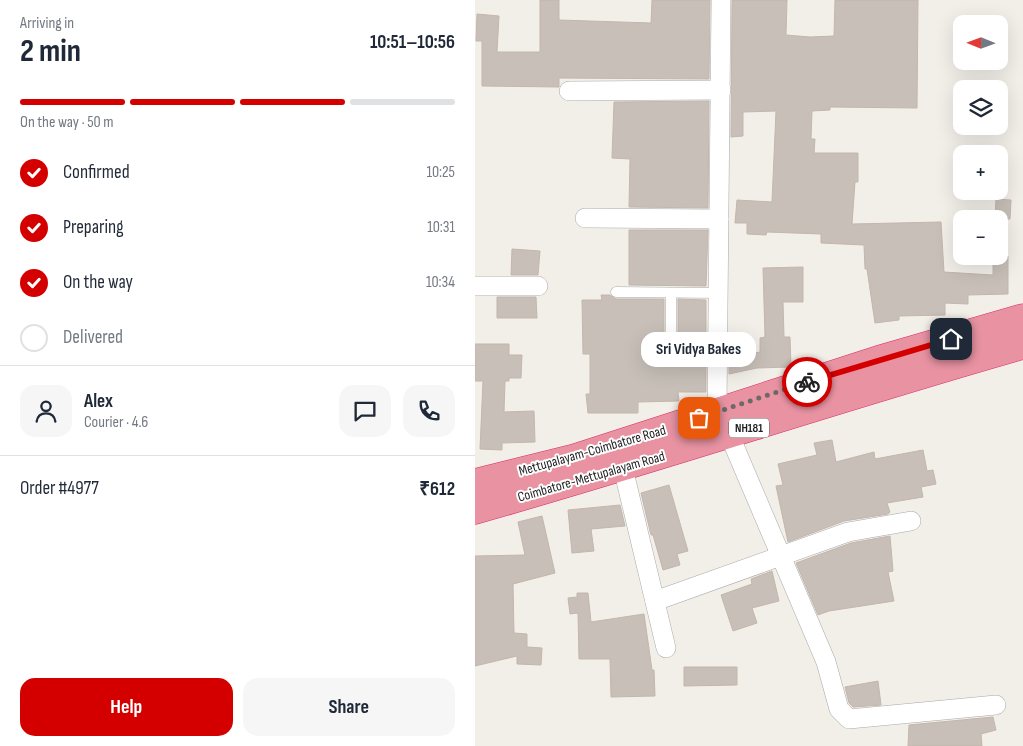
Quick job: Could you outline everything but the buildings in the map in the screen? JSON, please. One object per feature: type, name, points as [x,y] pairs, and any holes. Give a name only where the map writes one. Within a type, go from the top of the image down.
[{"type":"highway","name":"Mettupalayam-Coimbatore Road","points":[[475,483],[723,423],[878,360],[1023,318]]},
{"type":"highway","name":"Coimbatore-Mettupalayam Road","points":[[475,510],[623,468],[723,423],[895,382],[1023,345]]},
{"type":"street","points":[[721,0],[719,219],[723,423],[826,662],[839,708],[849,719],[996,705]]},
{"type":"street","points":[[569,91],[721,90]]},
{"type":"street","points":[[585,218],[719,219]]},
{"type":"street","points":[[475,286],[538,286]]},
{"type":"street","points":[[623,468],[666,648]]},
{"type":"street","points":[[655,601],[781,554],[848,532],[911,521]]},
{"type":"lane","points":[[616,292],[720,293]]},
{"type":"lane","points":[[671,293],[671,347]]},
{"type":"way so far","points":[[699,418],[807,382]]},
{"type":"place","name":"Sri Vidya Bakes","points":[[699,418]]},
{"type":"route","points":[[807,382],[951,339]]}]
